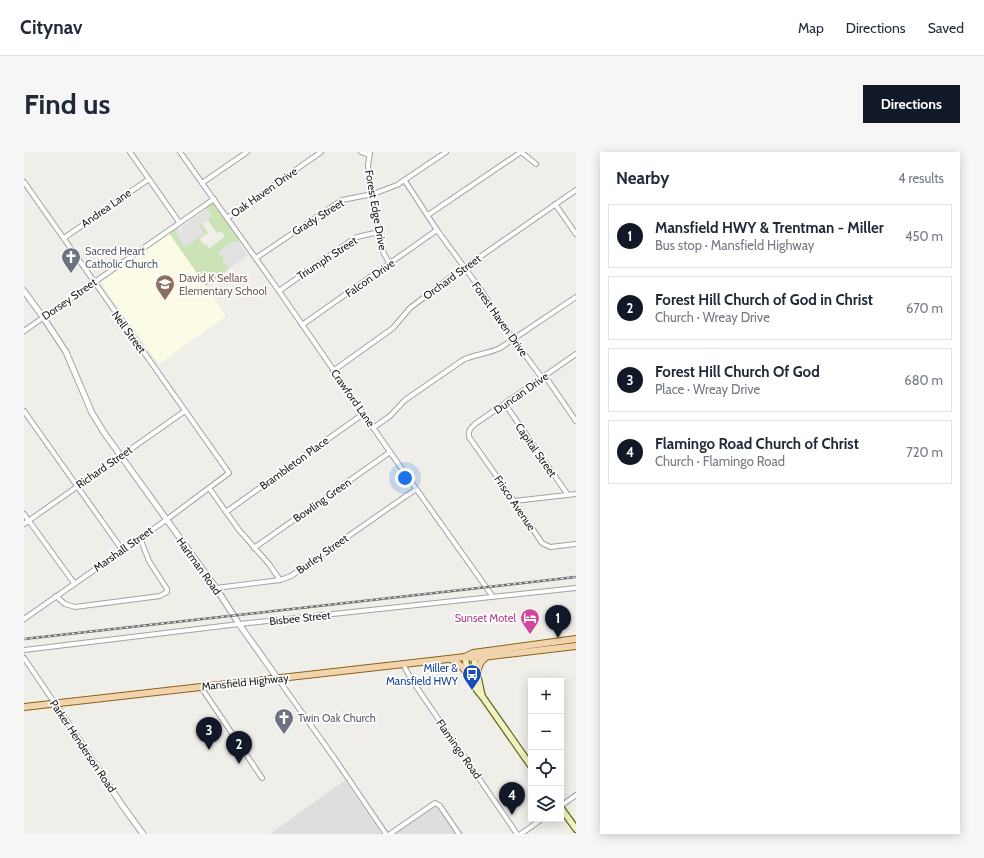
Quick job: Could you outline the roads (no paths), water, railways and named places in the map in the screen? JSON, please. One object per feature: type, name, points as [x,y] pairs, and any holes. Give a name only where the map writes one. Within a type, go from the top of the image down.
[{"type":"main road","name":"Mansfield Highway","points":[[473,655],[487,656],[562,644],[576,639]]},
{"type":"main road","name":"Mansfield Highway","points":[[24,707],[54,702],[89,700],[448,659],[562,644],[576,646]]},
{"type":"main road","points":[[473,655],[482,696]]},
{"type":"main road","points":[[477,676],[480,663],[487,656]]},
{"type":"main road","points":[[465,657],[469,676]]},
{"type":"main road","points":[[448,659],[456,661],[469,676],[476,690],[482,696],[528,762]]},
{"type":"main road","points":[[564,811],[576,829]]},
{"type":"street","points":[[130,152],[179,222]]},
{"type":"street","name":"Crawford Lane","points":[[180,152],[493,597]]},
{"type":"street","points":[[202,183],[246,152]]},
{"type":"street","name":"Oak Haven Drive","points":[[227,218],[320,152]]},
{"type":"street","points":[[361,152],[370,154]]},
{"type":"street","name":"Grady Street","points":[[256,258],[342,200],[373,194],[389,189],[405,181],[446,152]]},
{"type":"street","points":[[428,215],[521,152],[536,164]]},
{"type":"street","name":"Forest Edge Drive","points":[[370,154],[368,166],[378,232],[383,252],[390,264]]},
{"type":"street","name":"Andrea Lane","points":[[64,238],[148,178]]},
{"type":"street","name":"Forest Haven Drive","points":[[405,181],[437,230],[514,340],[544,377],[576,421]]},
{"type":"street","name":"Nell Street","points":[[24,182],[228,470],[229,474],[222,479]]},
{"type":"street","name":"Orchard Street","points":[[333,370],[393,328],[410,308],[464,267],[576,190]]},
{"type":"street","name":"Dorsey Street","points":[[24,331],[214,199]]},
{"type":"street","points":[[555,204],[576,234]]},
{"type":"street","name":"Falcon Drive","points":[[302,325],[437,230]]},
{"type":"street","name":"Triumph Street","points":[[279,291],[357,237],[378,232]]},
{"type":"street","name":"Hartman Road","points":[[24,291],[66,352],[92,412],[105,434],[122,455],[166,520],[216,588],[239,624],[335,759],[386,834]]},
{"type":"street","points":[[374,428],[390,416],[405,400],[463,360],[471,356],[491,352],[514,340],[576,297]]},
{"type":"street","name":"Duncan Drive","points":[[468,434],[472,427],[576,354]]},
{"type":"street","name":"Capital Street","points":[[505,404],[568,495]]},
{"type":"street","points":[[24,411],[123,550]]},
{"type":"street","name":"Richard Street","points":[[24,524],[185,411]]},
{"type":"street","name":"Brambleton Place","points":[[226,512],[363,414]]},
{"type":"street","name":"Frisco Avenue","points":[[468,434],[542,543],[550,547],[576,544]]},
{"type":"street","name":"Bowling Green","points":[[254,548],[390,452]]},
{"type":"street","name":"Marshall Street","points":[[24,619],[222,479]]},
{"type":"street","points":[[210,488],[226,512],[254,548],[269,564],[280,580]]},
{"type":"street","name":"Burley Street","points":[[216,588],[280,580],[291,576],[416,489]]},
{"type":"street","points":[[514,501],[576,494]]},
{"type":"street","points":[[24,514],[74,583]]},
{"type":"street","points":[[56,596],[64,604],[75,607],[160,596],[167,592],[167,589],[149,561],[140,538]]},
{"type":"street","name":"Bisbee Street","points":[[24,650],[239,624],[576,588]]},
{"type":"street","name":"Parker Henderson Road","points":[[24,658],[122,806],[143,834]]},
{"type":"street","name":"Flamingo Road","points":[[403,664],[411,679],[517,834]]},
{"type":"street","points":[[202,687],[219,716],[262,778]]},
{"type":"street","points":[[564,805],[576,795]]},
{"type":"street","points":[[390,834],[432,804],[437,804],[440,806],[459,834]]},
{"type":"street","points":[[520,834],[538,822]]},
{"type":"railway","points":[[24,639],[576,577]]},
{"type":"place","name":"Sacred Heart Catholic Church","points":[[71,274]]},
{"type":"place","name":"David K Sellars Elementary School","points":[[165,301]]},
{"type":"place","name":"Sunset Motel","points":[[530,635]]},
{"type":"place","name":"Mansfield HWY & Trentman - Miller","points":[[558,638]]},
{"type":"place","name":"Miller & Mansfield HWY","points":[[472,691]]},
{"type":"place","name":"Twin Oak Church","points":[[284,735]]},
{"type":"place","name":"Forest Hill Church Of God","points":[[209,750]]},
{"type":"place","name":"Forest Hill Church of God in Christ","points":[[239,764]]},
{"type":"place","name":"Flamingo Road Church of Christ","points":[[512,815]]}]
